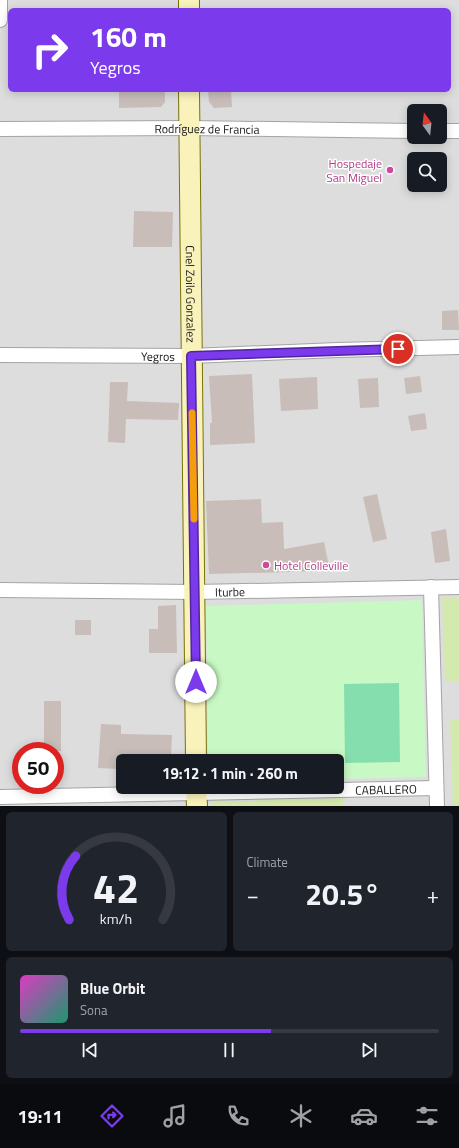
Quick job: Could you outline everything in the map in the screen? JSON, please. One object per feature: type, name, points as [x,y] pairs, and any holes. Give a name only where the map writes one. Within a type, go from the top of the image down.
[{"type":"main road","name":"Cnel Zoilo Gonzalez","points":[[189,92],[188,128],[196,754]]},
{"type":"street","points":[[0,0],[0,20]]},
{"type":"street","name":"Rodríguez de Francia","points":[[0,129],[188,128],[407,131]]},
{"type":"street","points":[[447,131],[459,131]]},
{"type":"street","name":"Yegros","points":[[0,355],[191,356],[459,347]]},
{"type":"street","points":[[431,587],[437,806]]},
{"type":"street","name":"Iturbe","points":[[0,590],[195,592],[459,587]]},
{"type":"street","name":"CABALLERO","points":[[0,797],[196,795],[436,788]]},
{"type":"shaded area","points":[[0,0],[459,0],[459,806],[0,806]]},
{"type":"green space","points":[[442,597],[459,597],[459,681],[445,682]]},
{"type":"green space","points":[[422,600],[426,777],[344,779],[344,754],[208,754],[206,606]]},
{"type":"green space","points":[[399,683],[400,762],[345,763],[344,684]]},
{"type":"green space","points":[[450,719],[459,719],[459,806],[453,806]]},
{"type":"green space","points":[[343,798],[343,806],[211,806],[211,802]]},
{"type":"building","points":[[119,92],[165,92],[165,102],[161,107],[119,108]]},
{"type":"building","points":[[208,92],[231,92],[232,107],[214,108],[209,102]]},
{"type":"building","points":[[134,211],[173,212],[172,247],[133,247]]},
{"type":"building","points":[[458,310],[459,330],[442,330],[442,311]]},
{"type":"building","points":[[252,374],[255,443],[210,445],[210,423],[212,423],[209,376]]},
{"type":"building","points":[[420,376],[422,392],[406,394],[404,378]]},
{"type":"building","points":[[317,377],[318,409],[281,411],[279,379]]},
{"type":"building","points":[[378,378],[379,407],[360,408],[358,379]]},
{"type":"building","points":[[110,382],[128,382],[127,401],[179,403],[178,420],[126,419],[125,443],[108,442]]},
{"type":"building","points":[[425,413],[427,429],[411,431],[408,416]]},
{"type":"building","points":[[377,494],[387,539],[373,542],[363,497]]},
{"type":"building","points":[[261,499],[262,523],[283,522],[284,549],[324,542],[330,571],[209,574],[206,501]]},
{"type":"building","points":[[446,529],[450,561],[435,563],[431,532]]},
{"type":"building","points":[[176,605],[177,653],[149,653],[149,629],[158,629],[158,606]]},
{"type":"building","points":[[75,620],[91,620],[91,635],[75,635]]},
{"type":"building","points":[[44,701],[61,701],[61,742],[44,742]]},
{"type":"building","points":[[101,724],[121,725],[121,734],[172,735],[171,754],[116,754],[116,769],[98,768]]},
{"type":"slow traffic","points":[[192,413],[194,519]]},
{"type":"place","name":"Hospedaje San Miguel","points":[[390,170]]},
{"type":"place","name":"Hotel Colleville","points":[[266,565]]},
{"type":"route","points":[[196,682],[191,356],[398,349]]}]
